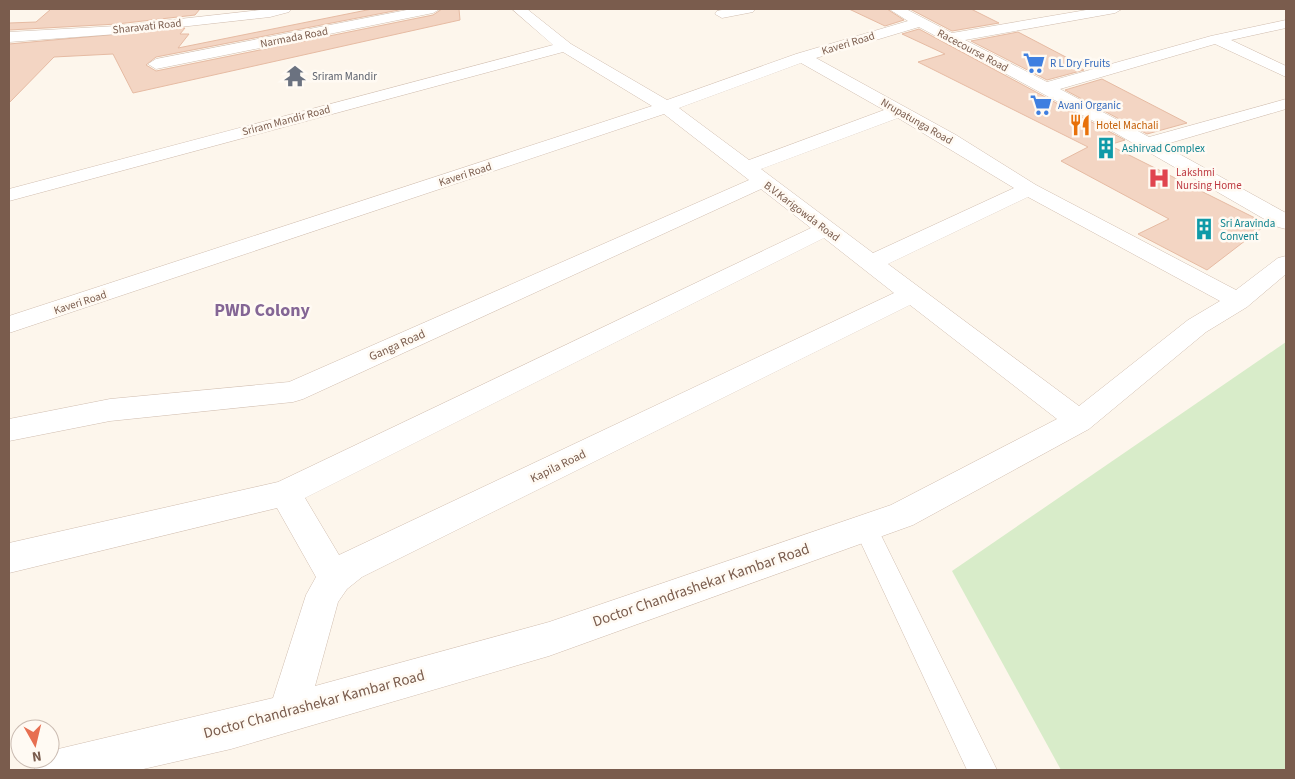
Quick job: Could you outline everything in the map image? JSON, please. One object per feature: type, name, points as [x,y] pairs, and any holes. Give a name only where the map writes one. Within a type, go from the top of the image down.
[{"type":"street","name":"Sharavati Road","points":[[9,37],[127,29],[260,14],[284,9]]},
{"type":"street","name":"Narmada Road","points":[[156,64],[433,9]]},
{"type":"street","points":[[722,14],[748,9]]},
{"type":"street","name":"Racecourse Road","points":[[896,9],[1282,216]]},
{"type":"street","points":[[949,38],[1115,9]]},
{"type":"street","name":"B.V.Karigowda Road","points":[[528,11],[565,47],[666,107],[1079,421]]},
{"type":"street","name":"Kaveri Road","points":[[9,325],[666,107],[802,57],[920,22]]},
{"type":"street","points":[[1045,88],[1216,39],[1286,24]]},
{"type":"street","points":[[1216,39],[1286,72]]},
{"type":"street","name":"Sriram Mandir Road","points":[[9,195],[565,47]]},
{"type":"street","name":"Nrupatunga Road","points":[[802,57],[949,139],[1029,189],[1238,301]]},
{"type":"street","points":[[1148,143],[1286,104]]},
{"type":"street","name":"Ganga Road","points":[[9,430],[110,410],[292,392],[755,175],[899,111]]},
{"type":"street","points":[[870,263],[1029,189]]},
{"type":"street","points":[[9,558],[245,504],[285,493],[826,229]]},
{"type":"street","name":"Doctor Chandrashekar Kambar Road","points":[[54,770],[231,729],[549,639],[902,515],[1079,421],[1197,326],[1238,301],[1286,263]]},
{"type":"street","name":"Kapila Road","points":[[288,712],[323,595],[335,578],[350,566],[912,294]]},
{"type":"street","points":[[285,493],[335,578]]},
{"type":"lane","points":[[866,528],[982,770]]},
{"type":"green space","points":[[1286,342],[1286,770],[1061,770],[952,571]]},
{"type":"building","points":[[51,9],[200,9],[195,15],[117,24],[9,30],[9,23],[36,22]]},
{"type":"building","points":[[372,9],[404,9],[156,57],[146,65],[156,71],[433,15],[442,9],[459,9],[460,20],[133,93],[113,54],[54,57],[9,103],[9,44],[185,28],[180,34],[189,34],[178,48]]},
{"type":"building","points":[[849,9],[887,9],[904,20],[885,26]]},
{"type":"building","points":[[910,9],[971,9],[999,23],[952,31]]},
{"type":"building","points":[[919,29],[1125,140],[1109,145],[1267,224],[1207,270],[1138,234],[1169,219],[1061,161],[1088,147],[918,62],[945,54],[902,34]]},
{"type":"building","points":[[1018,32],[1081,65],[1077,66],[1084,70],[1047,80],[971,41]]},
{"type":"building","points":[[1102,79],[1187,123],[1147,134],[1065,90]]},
{"type":"place","name":"R L Dry Fruits","points":[[1034,63]]},
{"type":"place","name":"Sriram Mandir","points":[[295,76]]},
{"type":"place","name":"Avani Organic","points":[[1041,105]]},
{"type":"place","name":"Hotel Machali","points":[[1080,125]]},
{"type":"place","name":"Ashirvad Complex","points":[[1106,148]]},
{"type":"place","name":"Lakshmi Nursing Home","points":[[1159,178]]},
{"type":"place","name":"Sri Aravinda Convent","points":[[1204,229]]},
{"type":"district","name":"PWD Colony","points":[[262,310]]}]
